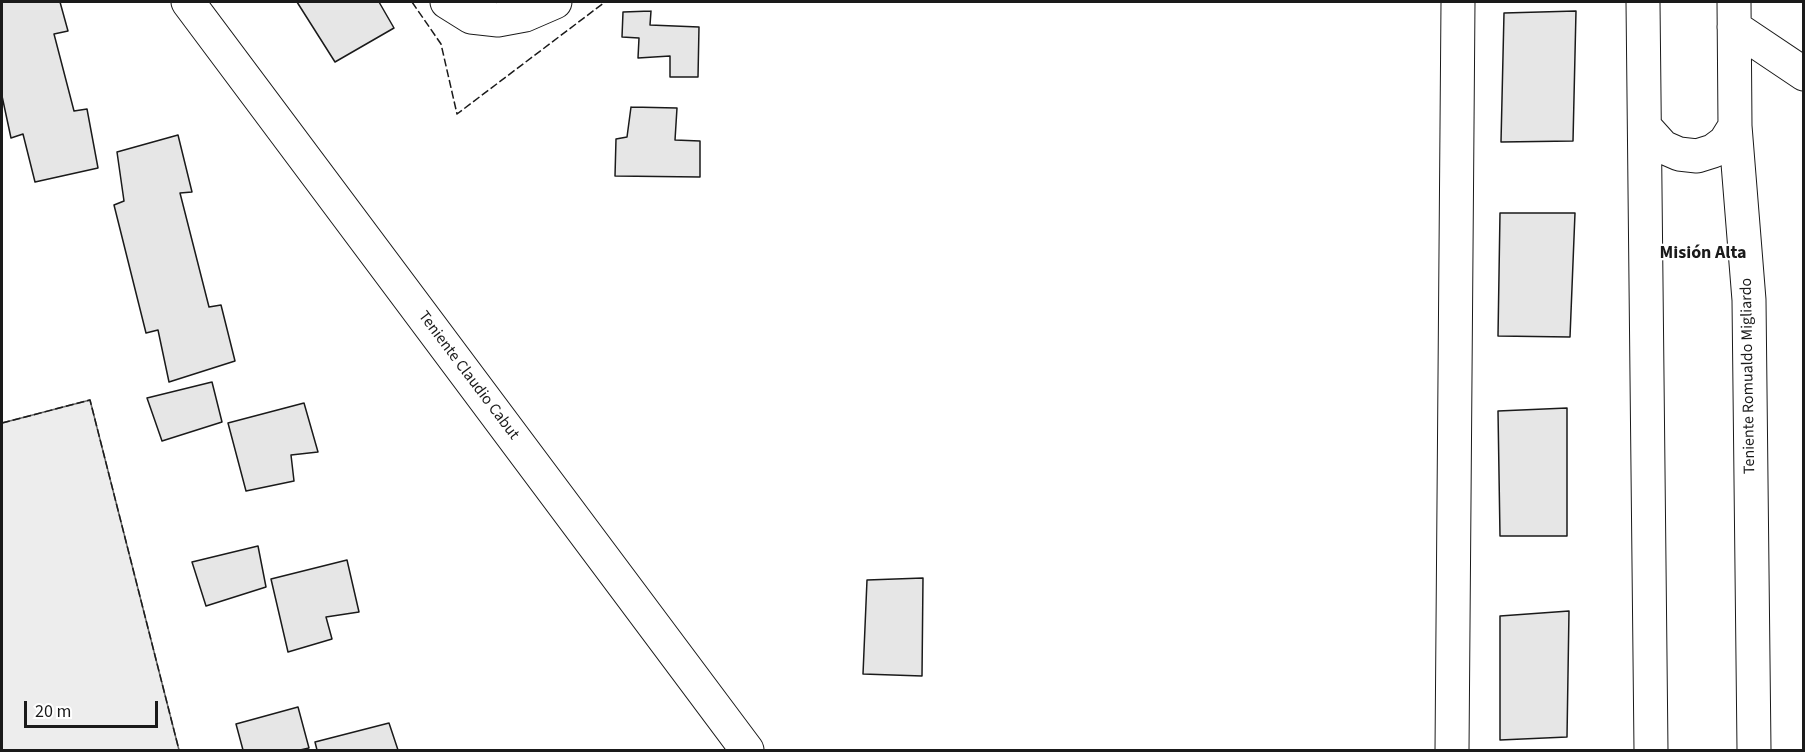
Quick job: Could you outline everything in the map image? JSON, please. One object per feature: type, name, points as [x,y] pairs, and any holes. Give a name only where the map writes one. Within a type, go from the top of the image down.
[{"type":"street","name":"Teniente Claudio Cabut","points":[[188,2],[747,750]]},
{"type":"street","points":[[447,2],[471,17],[498,20],[525,15],[555,2]]},
{"type":"street","points":[[1452,750],[1458,2]]},
{"type":"street","points":[[1644,2],[1651,750]]},
{"type":"street","points":[[1734,14],[1803,74]]},
{"type":"street","name":"Teniente Romualdo Migliardo","points":[[1734,14],[1735,126],[1749,300],[1754,750]]},
{"type":"street","points":[[1645,127],[1663,147],[1679,154],[1697,156],[1719,147],[1735,126]]},
{"type":"shaded area","points":[[90,400],[179,750],[2,750],[2,423]]},
{"type":"building","points":[[2,2],[60,2],[68,31],[54,34],[74,111],[87,109],[98,168],[35,182],[23,134],[11,138],[2,96]]},
{"type":"building","points":[[297,2],[379,2],[394,28],[335,62]]},
{"type":"building","points":[[651,11],[650,25],[699,27],[698,77],[670,77],[670,56],[638,58],[639,38],[622,37],[623,12]]},
{"type":"building","points":[[1576,11],[1573,141],[1501,142],[1504,13]]},
{"type":"building","points":[[631,107],[677,108],[675,140],[700,141],[700,177],[615,176],[616,139],[627,137]]},
{"type":"building","points":[[178,135],[192,192],[180,193],[209,307],[221,305],[235,361],[169,382],[158,330],[146,333],[114,205],[124,201],[117,152]]},
{"type":"building","points":[[1500,213],[1575,213],[1570,337],[1498,336]]},
{"type":"building","points":[[212,382],[222,422],[162,441],[147,398]]},
{"type":"building","points":[[304,403],[318,452],[291,455],[294,481],[246,491],[228,423]]},
{"type":"building","points":[[1567,408],[1567,536],[1500,536],[1498,411]]},
{"type":"building","points":[[258,546],[266,587],[206,606],[192,562]]},
{"type":"building","points":[[347,560],[359,612],[326,617],[332,639],[288,652],[271,579]]},
{"type":"building","points":[[923,578],[922,676],[863,674],[867,580]]},
{"type":"building","points":[[1569,611],[1567,737],[1500,740],[1500,616]]},
{"type":"building","points":[[298,707],[309,748],[243,750],[236,724]]},
{"type":"building","points":[[389,723],[398,750],[317,750],[315,742]]},
{"type":"fence","points":[[412,2],[441,44],[457,114],[605,2]]},
{"type":"fence","points":[[2,423],[90,400],[179,750]]},
{"type":"district","name":"Misión Alta","points":[[1703,254]]}]
